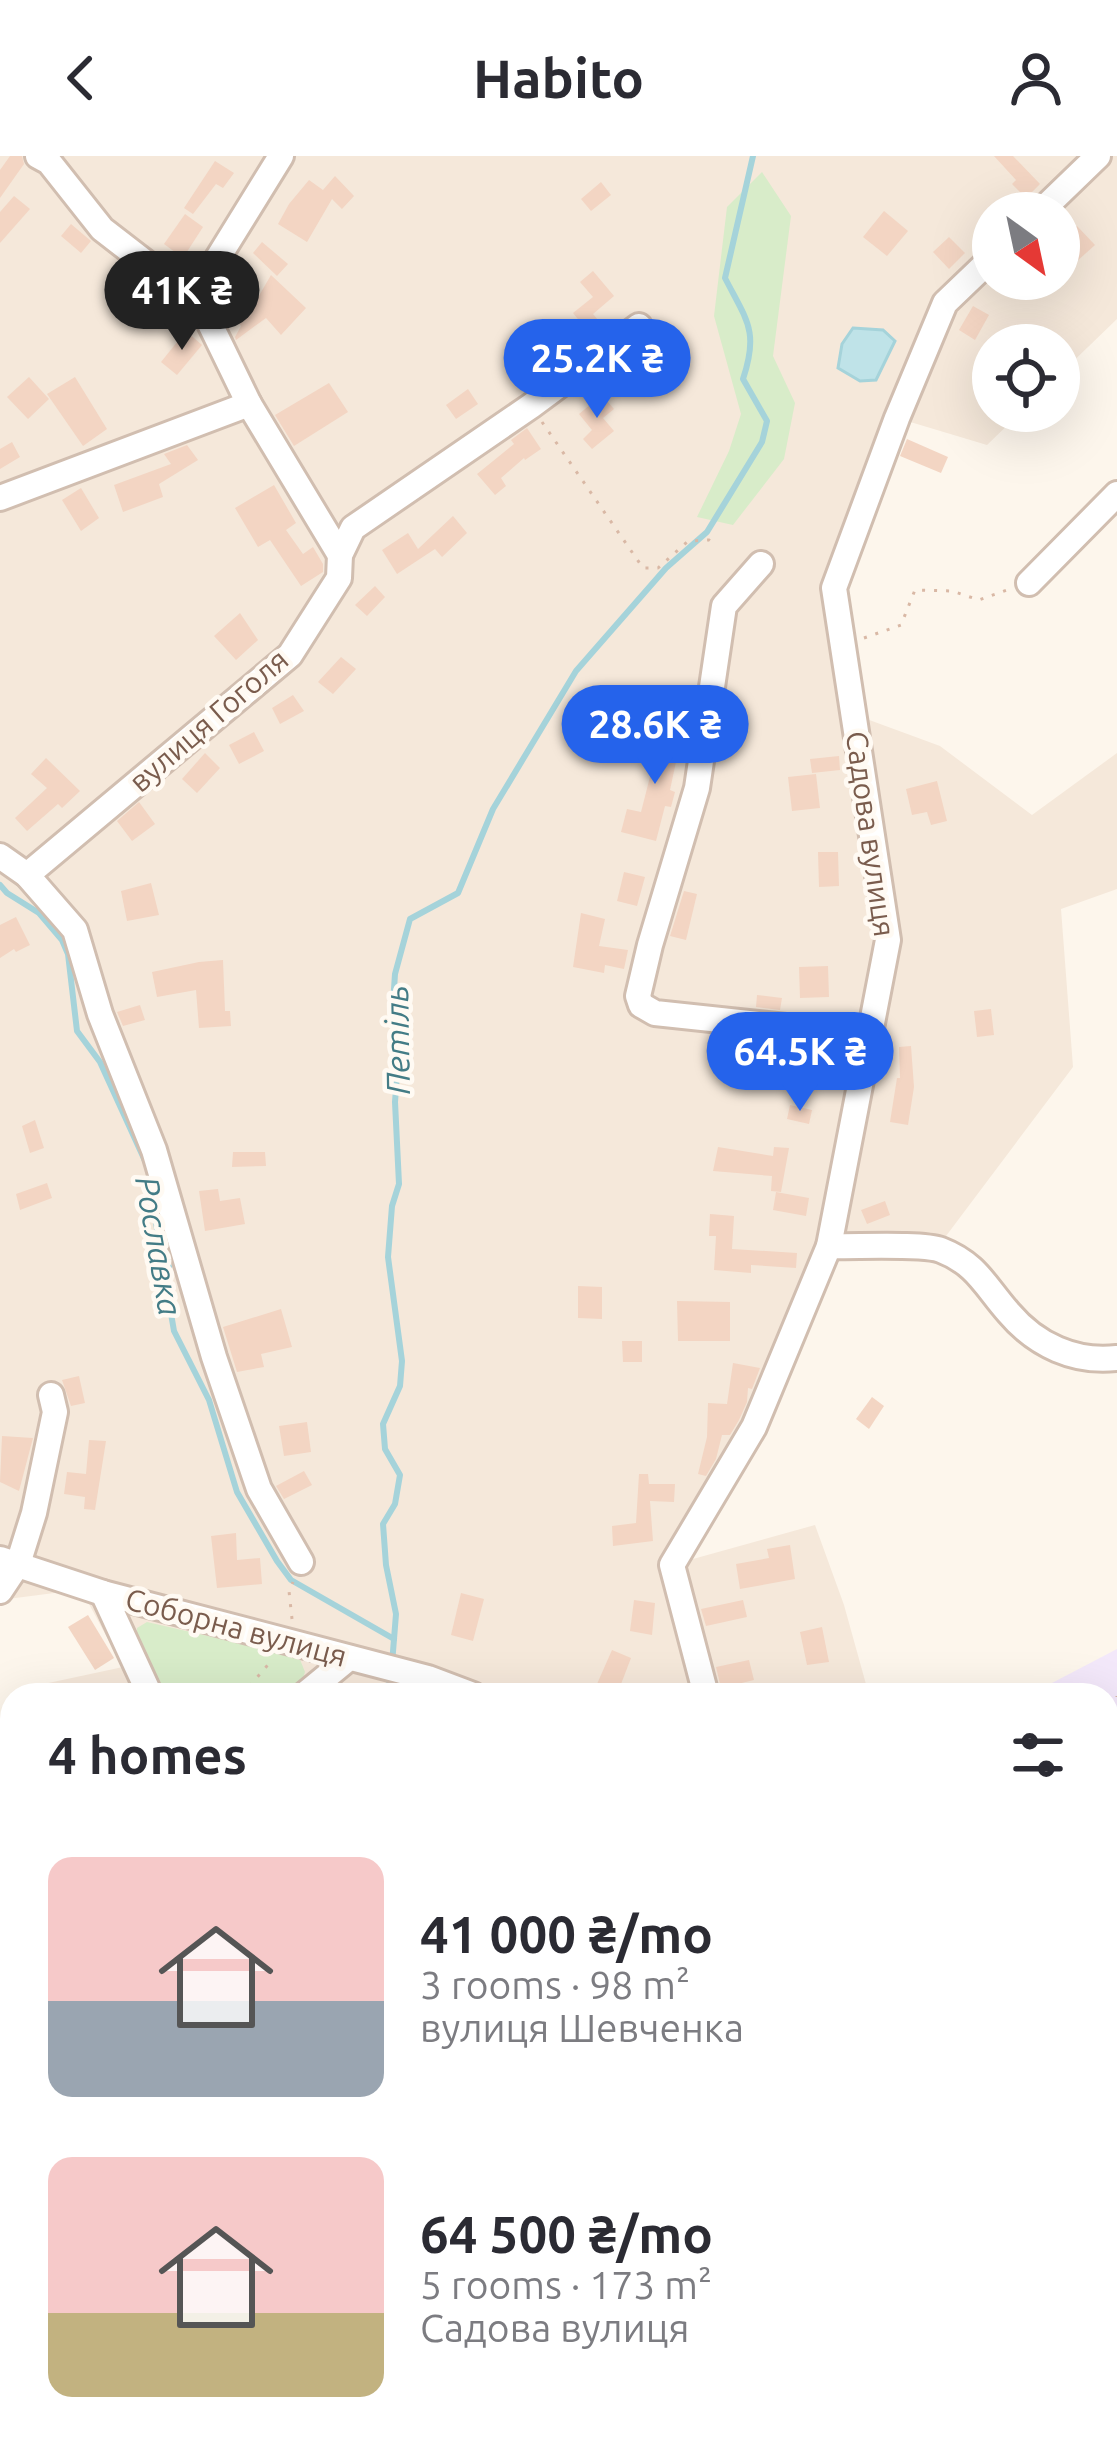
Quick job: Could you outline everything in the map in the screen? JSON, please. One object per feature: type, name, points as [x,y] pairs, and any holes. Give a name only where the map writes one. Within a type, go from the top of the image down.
[{"type":"street","points":[[38,156],[49,162],[102,229],[199,301],[249,404],[340,555]]},
{"type":"street","points":[[199,301],[208,274],[280,156]]},
{"type":"street","points":[[1061,192],[1098,156]]},
{"type":"street","name":"Садова вулиця","points":[[703,1683],[672,1564],[754,1427],[829,1246],[889,940],[834,587],[945,303],[972,277]]},
{"type":"street","name":"вулиця Гоголя","points":[[27,875],[290,655],[339,578],[340,555],[353,528],[639,326]]},
{"type":"street","points":[[0,498],[249,404]]},
{"type":"street","points":[[1029,583],[1117,494]]},
{"type":"street","points":[[761,564],[724,606],[697,788],[650,944],[640,1005],[655,1013],[870,1036]]},
{"type":"street","points":[[0,856],[27,875],[75,930],[100,1014],[154,1150],[214,1357],[259,1490],[301,1562]]},
{"type":"street","points":[[829,1246],[937,1248],[974,1268],[1011,1317],[1041,1342],[1082,1357],[1117,1358]]},
{"type":"street","points":[[0,1591],[9,1561],[34,1513],[55,1412],[51,1395]]},
{"type":"street","name":"Соборна вулиця","points":[[9,1561],[103,1593],[441,1683]]},
{"type":"street","points":[[103,1593],[144,1683]]},
{"type":"street","points":[[321,1683],[356,1659]]},
{"type":"path","points":[[531,406],[643,568],[658,568],[688,541],[709,540],[717,547]]},
{"type":"path","points":[[842,645],[902,625],[915,590],[952,591],[979,600],[1029,583]]},
{"type":"shaded area","points":[[0,156],[1117,156],[1117,319],[1080,355],[1080,324],[972,324],[972,432],[1000,432],[987,445],[897,418],[834,588],[853,714],[940,746],[1032,815],[1117,753],[1117,889],[1061,909],[1073,1067],[937,1248],[828,1247],[675,1564],[815,1525],[866,1683],[48,1683],[123,1667],[89,1604],[62,1592],[0,1600]]},
{"type":"shaded area","points":[[1117,1649],[1117,1683],[1052,1683]]},
{"type":"green space","points":[[762,172],[791,216],[773,356],[795,403],[784,459],[733,525],[697,517],[741,414],[714,316],[727,207]]},
{"type":"green space","points":[[147,1622],[299,1657],[305,1672],[301,1683],[158,1683],[137,1628]]},
{"type":"water","points":[[853,328],[883,330],[895,341],[876,380],[860,381],[838,368],[842,344]]},
{"type":"building","points":[[10,156],[22,156],[24,164],[0,198],[0,170]]},
{"type":"building","points":[[994,156],[1013,156],[1040,184],[1032,192],[1020,192],[1012,184],[1016,180]]},
{"type":"building","points":[[215,161],[234,173],[223,188],[216,184],[193,214],[184,208]]},
{"type":"building","points":[[335,176],[354,196],[342,209],[332,199],[307,242],[278,224],[309,180],[323,190]]},
{"type":"building","points":[[601,182],[611,195],[591,211],[581,199]]},
{"type":"building","points":[[14,196],[30,209],[0,243],[0,212]]},
{"type":"building","points":[[884,211],[908,231],[887,256],[863,237]]},
{"type":"building","points":[[185,214],[203,227],[183,258],[164,244]]},
{"type":"building","points":[[71,224],[91,241],[81,253],[61,236]]},
{"type":"building","points":[[1080,229],[1095,245],[1080,258]]},
{"type":"building","points":[[949,237],[965,253],[949,269],[933,252]]},
{"type":"building","points":[[262,242],[288,264],[277,276],[253,253]]},
{"type":"building","points":[[593,271],[614,296],[593,314],[602,325],[590,334],[573,313],[593,297],[580,282]]},
{"type":"building","points":[[271,275],[306,308],[281,335],[266,318],[236,340],[241,326],[230,312],[241,303],[249,313]]},
{"type":"building","points":[[973,306],[989,315],[984,324],[972,324],[972,338],[959,330]]},
{"type":"building","points":[[534,322],[557,356],[539,367],[517,333]]},
{"type":"building","points":[[186,331],[202,345],[177,375],[161,362]]},
{"type":"building","points":[[29,377],[49,399],[28,419],[7,397]]},
{"type":"building","points":[[75,377],[107,429],[83,446],[47,394]]},
{"type":"building","points":[[329,383],[348,412],[294,446],[275,415]]},
{"type":"building","points":[[468,389],[478,404],[456,419],[446,405]]},
{"type":"building","points":[[602,395],[614,409],[603,418],[614,431],[592,449],[583,439],[592,430],[579,414]]},
{"type":"building","points":[[527,428],[541,449],[501,478],[506,486],[495,495],[477,474]]},
{"type":"building","points":[[907,439],[948,457],[941,473],[900,456]]},
{"type":"building","points":[[12,442],[20,457],[0,469],[0,449]]},
{"type":"building","points":[[187,445],[198,460],[159,484],[163,497],[123,512],[114,485],[171,464],[164,454]]},
{"type":"building","points":[[274,485],[296,523],[286,530],[303,554],[313,547],[323,564],[323,572],[301,586],[270,540],[258,547],[235,508]]},
{"type":"building","points":[[81,488],[99,518],[81,531],[62,500]]},
{"type":"building","points":[[453,516],[467,533],[442,557],[435,549],[397,574],[382,550],[408,533],[418,549]]},
{"type":"building","points":[[375,586],[385,597],[367,616],[355,605]]},
{"type":"building","points":[[240,613],[258,640],[236,660],[214,636]]},
{"type":"building","points":[[341,657],[356,669],[333,694],[318,682]]},
{"type":"building","points":[[293,695],[304,711],[280,724],[272,708]]},
{"type":"building","points":[[655,725],[680,730],[672,761],[676,762],[670,790],[675,792],[671,807],[665,806],[656,841],[621,832],[627,809],[641,812],[653,765],[653,752],[648,751]]},
{"type":"building","points":[[254,732],[264,751],[239,764],[229,745]]},
{"type":"building","points":[[205,753],[220,768],[197,793],[182,779]]},
{"type":"building","points":[[839,756],[840,770],[812,773],[810,759]]},
{"type":"building","points":[[46,758],[80,791],[27,831],[15,818],[47,788],[31,774]]},
{"type":"building","points":[[816,774],[820,808],[792,811],[788,777]]},
{"type":"building","points":[[937,781],[947,821],[931,825],[927,812],[912,815],[906,789]]},
{"type":"building","points":[[139,802],[155,824],[132,841],[117,821]]},
{"type":"building","points":[[818,852],[838,852],[839,886],[819,887]]},
{"type":"building","points":[[624,872],[645,877],[637,906],[617,901]]},
{"type":"building","points":[[151,883],[159,915],[127,921],[121,891]]},
{"type":"building","points":[[684,891],[697,894],[686,940],[670,936]]},
{"type":"building","points":[[581,913],[605,919],[599,946],[628,950],[624,969],[605,965],[604,973],[573,967]]},
{"type":"building","points":[[16,917],[30,945],[0,958],[0,925]]},
{"type":"building","points":[[223,960],[225,1011],[230,1011],[231,1026],[199,1028],[196,990],[157,997],[152,972]]},
{"type":"building","points":[[828,966],[829,997],[800,998],[799,967]]},
{"type":"building","points":[[757,995],[782,998],[780,1010],[756,1007]]},
{"type":"building","points":[[140,1005],[145,1020],[123,1026],[117,1012]]},
{"type":"building","points":[[991,1009],[994,1035],[977,1037],[974,1011]]},
{"type":"building","points":[[911,1046],[914,1087],[908,1125],[890,1122],[900,1078],[899,1047]]},
{"type":"building","points":[[827,1048],[845,1050],[839,1078],[821,1074]]},
{"type":"building","points":[[790,1105],[812,1110],[809,1124],[787,1119]]},
{"type":"building","points":[[35,1120],[44,1148],[30,1153],[22,1126]]},
{"type":"building","points":[[718,1147],[773,1156],[774,1147],[789,1148],[781,1192],[771,1191],[772,1176],[713,1171]]},
{"type":"building","points":[[233,1152],[265,1152],[266,1166],[232,1167]]},
{"type":"building","points":[[47,1183],[52,1198],[20,1210],[16,1194]]},
{"type":"building","points":[[218,1189],[220,1201],[240,1198],[245,1224],[205,1231],[199,1191]]},
{"type":"building","points":[[776,1192],[809,1198],[806,1216],[773,1210]]},
{"type":"building","points":[[885,1201],[890,1215],[867,1224],[861,1210]]},
{"type":"building","points":[[710,1214],[734,1216],[732,1249],[797,1253],[796,1268],[751,1265],[751,1273],[714,1270],[716,1236],[709,1236]]},
{"type":"building","points":[[578,1286],[602,1287],[602,1319],[578,1318]]},
{"type":"building","points":[[677,1301],[730,1302],[730,1341],[678,1341]]},
{"type":"building","points":[[281,1309],[292,1347],[261,1354],[264,1367],[237,1372],[223,1327]]},
{"type":"building","points":[[622,1341],[642,1341],[642,1362],[623,1362]]},
{"type":"building","points":[[733,1363],[760,1368],[752,1389],[748,1388],[739,1420],[730,1435],[722,1435],[706,1476],[698,1474],[707,1437],[708,1403],[727,1404]]},
{"type":"building","points":[[79,1376],[85,1403],[71,1406],[62,1380]]},
{"type":"building","points":[[872,1397],[884,1406],[869,1429],[856,1419]]},
{"type":"building","points":[[307,1422],[311,1452],[284,1456],[279,1426]]},
{"type":"building","points":[[2,1436],[33,1438],[19,1491],[0,1482]]},
{"type":"building","points":[[89,1440],[106,1441],[95,1510],[84,1509],[85,1497],[64,1494],[67,1472],[86,1474]]},
{"type":"building","points":[[304,1471],[312,1485],[284,1499],[276,1486]]},
{"type":"building","points":[[639,1474],[648,1474],[649,1484],[675,1484],[674,1502],[650,1501],[653,1541],[613,1546],[612,1526],[636,1523]]},
{"type":"building","points":[[236,1533],[237,1560],[260,1558],[262,1584],[217,1588],[211,1536]]},
{"type":"building","points":[[790,1545],[795,1579],[740,1589],[736,1564],[769,1558],[767,1549]]},
{"type":"building","points":[[461,1593],[484,1599],[473,1641],[451,1635]]},
{"type":"building","points":[[634,1600],[655,1603],[652,1635],[630,1631]]},
{"type":"building","points":[[743,1600],[747,1617],[706,1626],[701,1609]]},
{"type":"building","points":[[88,1615],[114,1658],[95,1670],[68,1627]]},
{"type":"building","points":[[822,1627],[829,1662],[807,1665],[800,1632]]},
{"type":"building","points":[[612,1650],[631,1658],[621,1683],[597,1683]]},
{"type":"building","points":[[749,1660],[754,1680],[720,1683],[716,1667]]},
{"type":"waterway","name":"Петіль","points":[[392,1664],[396,1614],[383,1524],[395,1504],[400,1475],[385,1449],[383,1424],[400,1386],[402,1361],[388,1257],[392,1206],[399,1184],[395,974],[410,919],[458,893],[493,809],[576,671],[666,568],[707,532],[762,442],[767,421],[743,379],[750,349],[748,327],[725,278],[753,156]]},
{"type":"waterway","name":"Рославка","points":[[0,885],[39,913],[62,940],[68,954],[77,1031],[100,1062],[146,1163]]},
{"type":"waterway","name":"Рославка","points":[[150,1175],[157,1229],[169,1267],[174,1331],[209,1400],[237,1492],[291,1580],[394,1639]]},
{"type":"waterway","name":"Петіль","points":[[389,1683],[390,1677]]}]
